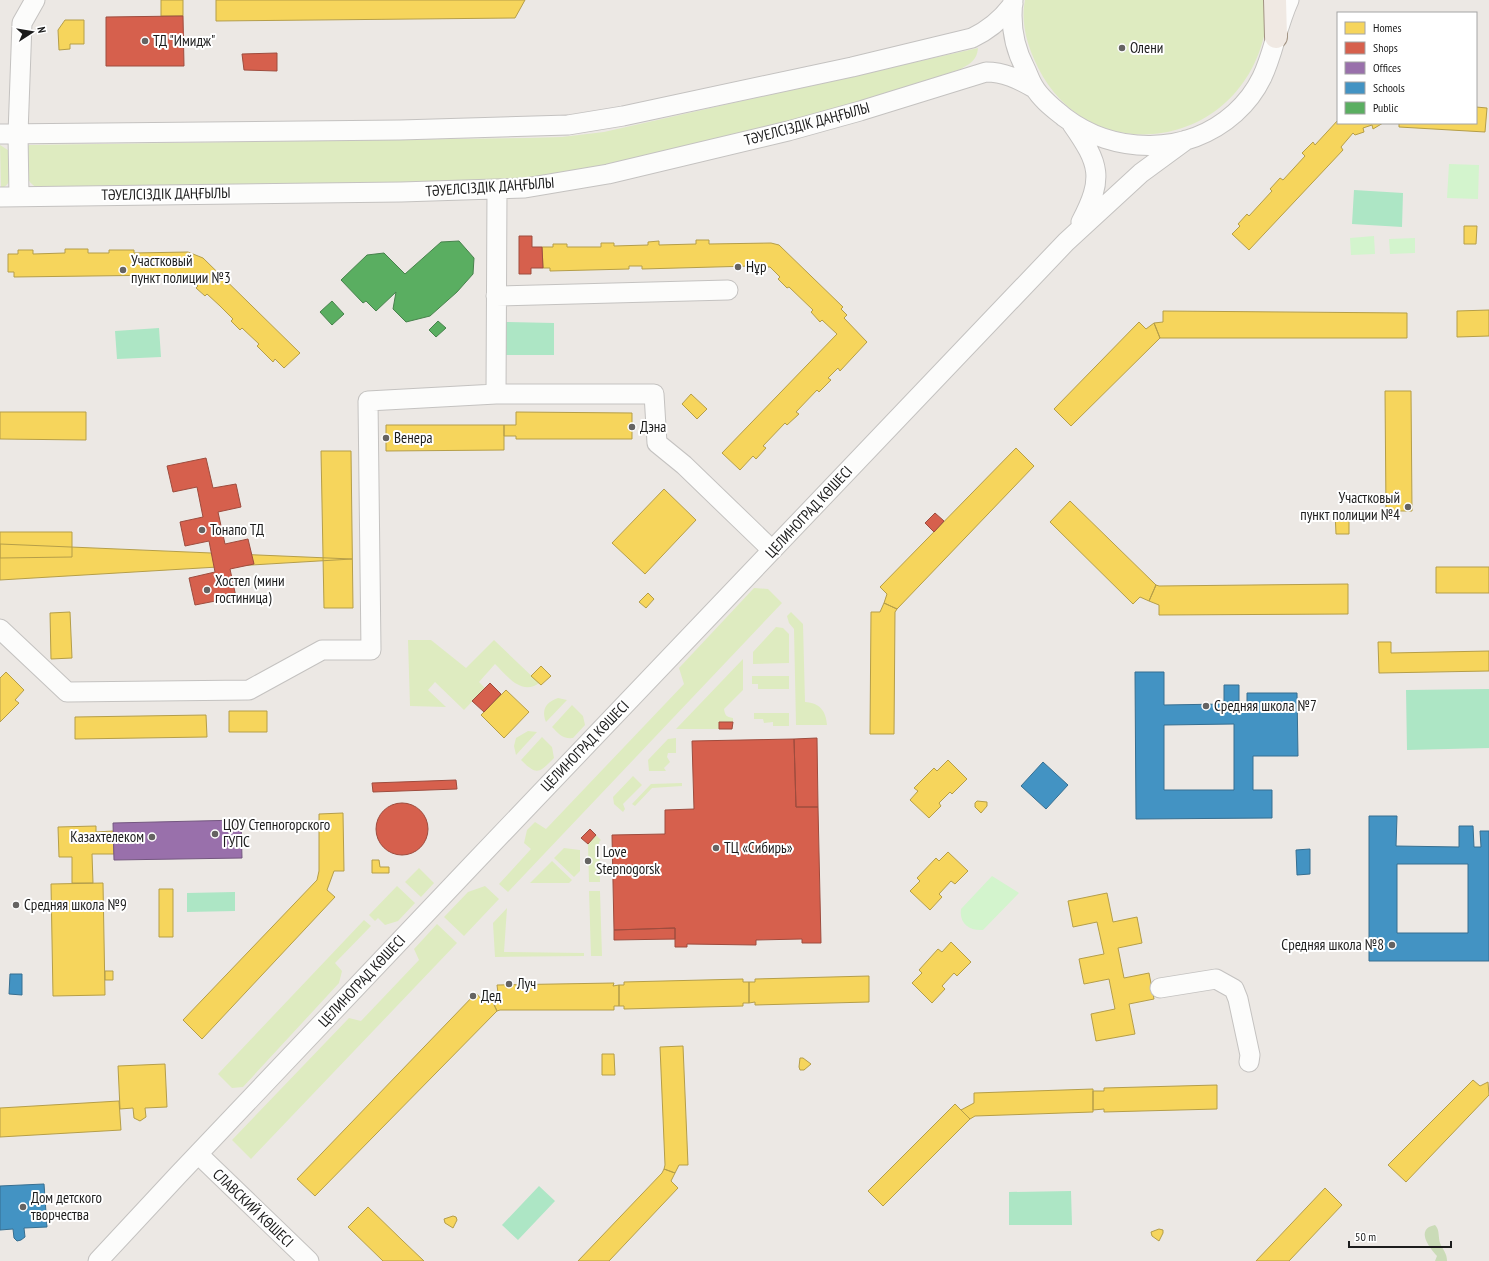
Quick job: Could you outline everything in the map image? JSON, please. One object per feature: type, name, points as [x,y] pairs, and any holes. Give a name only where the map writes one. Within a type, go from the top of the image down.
[{"type":"main road","points":[[1275,0],[1276,37]]},
{"type":"street","points":[[19,196],[9,134],[22,23],[35,0]]},
{"type":"street","points":[[1075,234],[1141,173],[1186,140],[1224,122],[1246,102],[1264,74],[1270,60],[1276,37],[1289,0]]},
{"type":"street","points":[[9,134],[407,130],[568,125],[623,116],[852,67],[972,38],[983,33],[996,23],[1013,2]]},
{"type":"street","points":[[1013,2],[1012,24],[1016,46],[1034,88],[1054,109],[1088,132],[1120,143],[1151,146],[1186,140]]},
{"type":"street","name":"ТӘУЕЛСІЗДІК ДАҢҒЫЛЫ","points":[[0,197],[497,190],[553,184],[623,171],[802,127],[986,72],[999,72],[1013,76],[1034,88]]},
{"type":"street","points":[[1070,121],[1086,143],[1096,170],[1096,185],[1092,201],[1075,234]]},
{"type":"street","points":[[496,394],[497,190]]},
{"type":"street","name":"ЦЕЛИНОГРАД КӨШЕСІ","points":[[98,1261],[959,352],[1075,234]]},
{"type":"street","points":[[496,296],[728,290]]},
{"type":"street","points":[[0,629],[67,692],[250,690],[322,650],[371,650],[368,401],[496,394],[654,394],[657,444],[684,465],[772,550]]},
{"type":"street","points":[[1160,988],[1216,978],[1234,989],[1238,999],[1250,1055],[1249,1062]]},
{"type":"street","name":"СЛАВСКИЙ КӨШЕСІ","points":[[198,1154],[309,1261]]},
{"type":"green space","points":[[1025,0],[1264,0],[1266,18],[1265,32],[1248,75],[1223,105],[1192,124],[1156,134],[1120,132],[1086,120],[1057,95],[1034,59],[1029,45],[1024,23]]},
{"type":"green space","points":[[978,48],[973,61],[961,69],[818,116],[598,169],[545,178],[407,183],[325,183],[41,190],[31,183],[25,169],[25,150],[29,145],[528,138],[562,137],[604,132]]},
{"type":"green space","points":[[0,145],[11,152],[10,178],[8,183],[1,188]]},
{"type":"green space","points":[[1449,164],[1479,165],[1478,199],[1447,198]]},
{"type":"green space","points":[[1354,190],[1403,193],[1402,227],[1352,224]]},
{"type":"green space","points":[[1374,236],[1375,254],[1351,255],[1350,238]]},
{"type":"green space","points":[[1415,238],[1415,253],[1390,254],[1389,239]]},
{"type":"green space","points":[[504,322],[554,323],[554,355],[504,355]]},
{"type":"green space","points":[[159,328],[161,357],[117,359],[115,331]]},
{"type":"green space","points":[[754,588],[768,589],[782,603],[508,892],[499,884],[531,849],[524,843],[527,830],[535,822],[546,829],[684,684],[679,668]]},
{"type":"green space","points":[[791,612],[803,624],[805,702],[815,704],[824,712],[827,725],[796,725],[794,629],[789,623],[787,616]]},
{"type":"green space","points":[[776,627],[783,628],[789,634],[789,663],[753,664],[753,652]]},
{"type":"green space","points":[[408,640],[431,640],[466,668],[494,640],[539,683],[527,687],[521,686],[510,679],[495,664],[479,682],[485,688],[464,710],[435,682],[428,690],[446,707],[410,706]]},
{"type":"green space","points":[[743,659],[743,690],[724,709],[726,715],[733,718],[733,722],[720,722],[719,729],[676,729]]},
{"type":"green space","points":[[752,676],[789,676],[789,689],[758,689],[758,684],[752,684]]},
{"type":"green space","points":[[1489,689],[1489,748],[1407,750],[1406,690]]},
{"type":"green space","points":[[558,698],[567,700],[546,722],[544,710],[550,702]]},
{"type":"green space","points":[[572,705],[583,716],[585,725],[573,738],[566,738],[561,736],[552,727]]},
{"type":"green space","points":[[754,713],[789,713],[789,726],[773,726],[773,722],[764,723],[763,719],[754,719]]},
{"type":"green space","points":[[528,731],[537,732],[516,755],[514,746],[516,738]]},
{"type":"green space","points":[[542,737],[552,747],[554,758],[545,767],[538,771],[531,769],[521,760]]},
{"type":"green space","points":[[676,738],[676,753],[668,753],[667,757],[670,762],[664,768],[666,771],[649,771],[648,760],[668,739]]},
{"type":"green space","points":[[633,776],[642,785],[623,804],[625,809],[623,812],[614,804],[613,797]]},
{"type":"green space","points":[[682,783],[682,786],[652,788],[635,806],[632,804],[651,784]]},
{"type":"green space","points":[[596,835],[601,840],[599,842],[600,882],[589,882],[588,844]]},
{"type":"green space","points":[[564,848],[580,850],[580,871],[574,877],[554,858]]},
{"type":"green space","points":[[552,861],[572,880],[569,883],[530,883]]},
{"type":"green space","points":[[419,868],[434,883],[421,897],[405,882]]},
{"type":"green space","points":[[992,876],[1019,893],[983,930],[973,929],[963,922],[961,909]]},
{"type":"green space","points":[[397,886],[415,903],[398,921],[385,925],[378,918],[375,921],[369,915]]},
{"type":"green space","points":[[485,886],[499,899],[464,936],[444,917],[468,892]]},
{"type":"green space","points":[[589,891],[600,891],[602,956],[591,956]]},
{"type":"green space","points":[[235,892],[235,911],[187,912],[187,893]]},
{"type":"green space","points":[[507,908],[504,952],[584,953],[584,956],[495,957],[493,923]]},
{"type":"green space","points":[[364,920],[371,926],[335,963],[342,971],[339,983],[243,1087],[232,1088],[218,1074]]},
{"type":"green space","points":[[437,924],[457,943],[251,1159],[232,1140],[349,1018],[361,1021],[419,960],[414,949]]},
{"type":"green space","points":[[539,1186],[555,1201],[518,1240],[502,1225]]},
{"type":"green space","points":[[1071,1191],[1072,1225],[1009,1225],[1009,1192]]},
{"type":"green space","points":[[1435,1225],[1438,1229],[1440,1243],[1446,1254],[1447,1261],[1435,1261],[1437,1256],[1430,1248],[1426,1239],[1426,1230]]},
{"type":"building: Homes","points":[[161,0],[183,0],[183,16],[161,16]]},
{"type":"building: Homes","points":[[216,0],[525,0],[515,18],[216,21]]},
{"type":"building: Homes","points":[[65,20],[84,20],[84,44],[70,44],[70,49],[59,50],[58,30]]},
{"type":"building: Homes","points":[[1477,107],[1487,108],[1485,132],[1399,127],[1399,124],[1477,124]]},
{"type":"building: Homes","points":[[1337,121],[1337,124],[1381,124],[1373,129],[1372,125],[1363,128],[1364,132],[1355,135],[1353,133],[1341,147],[1343,150],[1249,250],[1232,234],[1240,226],[1238,224],[1247,214],[1249,216],[1272,191],[1270,189],[1280,178],[1283,180],[1305,156],[1302,153],[1313,142],[1315,145]]},
{"type":"building: Homes","points":[[1464,226],[1477,226],[1476,244],[1464,244]]},
{"type":"building: Homes","points":[[696,240],[709,240],[709,244],[771,243],[779,245],[843,307],[841,309],[847,315],[844,318],[867,342],[840,371],[838,368],[828,378],[831,380],[819,392],[817,390],[796,412],[799,414],[787,425],[785,423],[763,446],[766,448],[756,459],[753,456],[740,470],[722,453],[837,334],[822,320],[820,322],[811,312],[813,310],[789,287],[787,288],[778,279],[780,277],[770,267],[751,270],[751,266],[642,269],[642,266],[629,266],[629,269],[550,271],[550,268],[543,268],[542,247],[553,247],[553,244],[567,244],[567,247],[601,247],[601,243],[614,243],[614,246],[648,245],[648,242],[659,241],[659,245],[696,244]]},
{"type":"building: Homes","points":[[65,249],[88,249],[88,253],[109,253],[109,250],[134,250],[134,253],[188,252],[203,258],[300,353],[284,368],[275,359],[273,362],[257,346],[259,344],[242,328],[240,330],[231,321],[233,319],[220,306],[207,294],[205,296],[196,288],[198,286],[187,275],[181,275],[181,278],[167,278],[167,275],[14,277],[14,272],[8,272],[8,254],[18,254],[18,250],[33,250],[33,254],[65,253]]},
{"type":"building: Homes","points":[[1489,310],[1489,336],[1457,337],[1457,311]]},
{"type":"building: Homes","points":[[1163,311],[1407,313],[1407,338],[1160,338],[1154,323],[1163,322]]},
{"type":"building: Homes","points":[[1139,322],[1146,329],[1154,323],[1160,338],[1071,426],[1054,409]]},
{"type":"building: Homes","points":[[1385,391],[1411,391],[1412,511],[1386,511]]},
{"type":"building: Homes","points":[[691,394],[707,409],[697,419],[682,404]]},
{"type":"building: Homes","points":[[0,412],[86,412],[86,440],[0,439]]},
{"type":"building: Homes","points":[[516,412],[632,413],[632,439],[516,439],[516,436],[504,436],[504,425],[516,425]]},
{"type":"building: Homes","points":[[386,425],[504,425],[504,450],[386,451]]},
{"type":"building: Homes","points":[[1016,448],[1034,466],[897,609],[884,603],[887,594],[880,587]]},
{"type":"building: Homes","points":[[321,451],[351,451],[353,608],[324,608]]},
{"type":"building: Homes","points":[[664,489],[696,520],[645,574],[612,543]]},
{"type":"building: Homes","points":[[1070,501],[1156,585],[1149,601],[1140,597],[1133,604],[1050,522]]},
{"type":"building: Homes","points":[[1335,512],[1349,512],[1349,534],[1336,534]]},
{"type":"building: Homes","points":[[0,532],[72,532],[72,557],[0,558]]},
{"type":"building: Homes","points":[[0,544],[352,559],[0,580]]},
{"type":"building: Homes","points":[[1436,567],[1489,567],[1489,593],[1436,593]]},
{"type":"building: Homes","points":[[1348,584],[1348,614],[1159,615],[1159,605],[1149,601],[1156,585]]},
{"type":"building: Homes","points":[[648,593],[654,599],[646,608],[639,602]]},
{"type":"building: Homes","points":[[884,603],[897,609],[895,612],[894,734],[870,734],[871,612],[880,612]]},
{"type":"building: Homes","points":[[70,612],[72,658],[51,659],[50,613]]},
{"type":"building: Homes","points":[[1378,642],[1391,642],[1391,653],[1489,651],[1489,671],[1379,673]]},
{"type":"building: Homes","points":[[541,666],[551,676],[541,685],[531,676]]},
{"type":"building: Homes","points":[[6,672],[24,690],[15,700],[19,703],[0,722],[0,678]]},
{"type":"building: Homes","points":[[506,690],[529,712],[504,738],[481,715]]},
{"type":"building: Homes","points":[[229,711],[267,711],[267,732],[229,732]]},
{"type":"building: Homes","points":[[206,715],[207,737],[75,739],[75,717]]},
{"type":"building: Homes","points":[[948,760],[967,779],[952,794],[950,792],[939,803],[941,806],[929,818],[910,800],[918,791],[914,788],[934,768],[937,771]]},
{"type":"building: Homes","points":[[977,801],[987,802],[987,806],[981,813],[975,807],[975,803]]},
{"type":"building: Homes","points":[[343,813],[344,871],[334,871],[327,890],[335,897],[202,1039],[183,1020],[317,880],[319,871],[319,814]]},
{"type":"building: Homes","points":[[96,826],[96,832],[113,831],[114,854],[92,854],[93,883],[72,883],[72,857],[59,857],[58,827]]},
{"type":"building: Homes","points":[[948,852],[968,871],[955,884],[951,881],[939,894],[942,897],[930,910],[910,891],[920,881],[917,878],[936,858],[939,861]]},
{"type":"building: Homes","points":[[372,860],[379,860],[380,867],[389,867],[389,873],[372,873]]},
{"type":"building: Homes","points":[[103,883],[105,995],[53,996],[51,884]]},
{"type":"building: Homes","points":[[159,889],[173,889],[173,937],[159,937]]},
{"type":"building: Homes","points":[[1107,893],[1113,922],[1137,917],[1142,943],[1118,948],[1124,978],[1149,973],[1154,999],[1129,1004],[1135,1034],[1096,1041],[1091,1014],[1115,1009],[1109,979],[1084,984],[1079,959],[1104,954],[1097,922],[1073,927],[1068,901]]},
{"type":"building: Homes","points":[[951,942],[971,962],[957,976],[954,973],[942,986],[945,989],[932,1003],[912,983],[922,973],[919,970],[938,949],[942,952]]},
{"type":"building: Homes","points":[[105,971],[113,971],[113,980],[105,980]]},
{"type":"building: Homes","points":[[869,976],[869,1002],[755,1005],[755,1002],[749,1003],[749,982],[755,982],[755,979]]},
{"type":"building: Homes","points":[[743,979],[743,982],[749,982],[749,1003],[743,1003],[743,1006],[624,1009],[624,1006],[619,1006],[619,985],[624,985],[624,982]]},
{"type":"building: Homes","points":[[614,983],[613,986],[619,985],[619,1006],[614,1006],[614,1010],[497,1011],[489,994],[498,993],[497,985]]},
{"type":"building: Homes","points":[[476,993],[482,1000],[489,994],[497,1011],[315,1196],[297,1179]]},
{"type":"building: Homes","points":[[683,1046],[688,1165],[679,1165],[675,1173],[664,1169],[660,1047]]},
{"type":"building: Homes","points":[[602,1054],[614,1054],[615,1075],[602,1075]]},
{"type":"building: Homes","points":[[800,1058],[803,1058],[811,1064],[804,1070],[800,1070],[799,1067]]},
{"type":"building: Homes","points":[[165,1064],[167,1107],[145,1108],[146,1117],[140,1121],[134,1118],[133,1108],[120,1109],[118,1066]]},
{"type":"building: Homes","points":[[1473,1080],[1480,1086],[1488,1082],[1489,1095],[1406,1182],[1388,1165]]},
{"type":"building: Homes","points":[[1217,1085],[1217,1109],[1104,1112],[1104,1109],[1093,1110],[1093,1091],[1104,1091],[1104,1088]]},
{"type":"building: Homes","points":[[1093,1089],[1093,1112],[975,1116],[970,1119],[961,1110],[974,1103],[974,1093]]},
{"type":"building: Homes","points":[[119,1101],[121,1130],[0,1137],[0,1108]]},
{"type":"building: Homes","points":[[955,1104],[970,1119],[883,1206],[868,1191]]},
{"type":"building: Homes","points":[[664,1169],[675,1173],[671,1181],[678,1188],[609,1261],[578,1261],[662,1173]]},
{"type":"building: Homes","points":[[1325,1188],[1342,1205],[1289,1261],[1256,1261]]},
{"type":"building: Homes","points":[[368,1207],[424,1261],[383,1261],[348,1227]]},
{"type":"building: Homes","points":[[453,1216],[456,1217],[457,1220],[453,1228],[445,1223],[444,1219]]},
{"type":"building: Homes","points":[[1159,1229],[1163,1230],[1163,1233],[1159,1241],[1152,1236],[1151,1232]]},
{"type":"building: Shops","name":"ТД \"Имидж\"","points":[[183,16],[184,66],[106,66],[106,17]]},
{"type":"building: Shops","points":[[277,53],[277,71],[244,70],[242,54]]},
{"type":"building: Shops","points":[[519,236],[532,236],[532,247],[542,247],[543,268],[531,268],[531,274],[519,274]]},
{"type":"building: Shops","name":"Тонапо ТД","points":[[206,458],[213,488],[236,484],[241,507],[218,512],[225,544],[248,539],[254,564],[230,569],[236,597],[195,605],[189,578],[215,572],[209,541],[185,546],[180,522],[203,517],[197,487],[173,492],[167,466]]},
{"type":"building: Shops","points":[[935,513],[944,521],[934,532],[925,523]]},
{"type":"building: Shops","points":[[490,683],[501,694],[484,712],[472,701]]},
{"type":"building: Shops","points":[[719,722],[733,722],[732,729],[719,729]]},
{"type":"building: Shops","points":[[817,738],[818,807],[796,807],[794,739]]},
{"type":"building: Shops","name":"ТЦ «Сибирь»","points":[[794,739],[796,807],[818,807],[821,943],[802,943],[802,939],[756,940],[756,945],[687,944],[687,947],[675,947],[675,928],[614,930],[612,835],[665,834],[665,810],[694,809],[692,741]]},
{"type":"building: Shops","points":[[456,780],[457,789],[373,792],[372,783]]},
{"type":"building: Shops","points":[[397,803],[407,803],[421,810],[428,824],[428,834],[421,848],[407,855],[397,855],[387,851],[380,844],[376,834],[376,824],[380,814],[387,807]]},
{"type":"building: Shops","points":[[590,829],[596,835],[588,844],[581,838]]},
{"type":"building: Shops","points":[[675,928],[675,939],[614,940],[614,930]]},
{"type":"building: Offices","points":[[241,820],[242,858],[114,860],[113,823]]},
{"type":"building: Schools","points":[[1135,672],[1164,672],[1164,705],[1224,704],[1224,685],[1239,685],[1239,704],[1247,704],[1247,693],[1297,693],[1298,756],[1253,756],[1253,790],[1272,790],[1272,818],[1136,819]],"holes":[[[1234,724],[1234,790],[1164,790],[1164,725]]]},
{"type":"building: Schools","points":[[1043,762],[1068,785],[1046,809],[1021,786]]},
{"type":"building: Schools","points":[[1369,816],[1397,816],[1396,846],[1459,847],[1459,826],[1473,826],[1474,847],[1481,847],[1480,831],[1489,831],[1489,961],[1369,961]],"holes":[[[1397,864],[1468,864],[1468,933],[1397,933]]]},
{"type":"building: Schools","points":[[1310,849],[1310,874],[1297,875],[1296,850]]},
{"type":"building: Schools","points":[[10,974],[22,974],[22,995],[9,994]]},
{"type":"building: Schools","name":"Дом детского творчества","points":[[44,1184],[47,1227],[24,1228],[25,1237],[17,1241],[14,1238],[13,1229],[0,1230],[0,1186]]},
{"type":"building: Public","points":[[459,241],[474,258],[473,274],[457,292],[430,316],[406,322],[393,309],[396,292],[376,311],[366,301],[363,303],[341,280],[367,255],[384,253],[405,274],[441,242]]},
{"type":"building: Public","points":[[332,301],[344,314],[332,325],[320,312]]},
{"type":"building: Public","points":[[438,321],[446,328],[436,337],[429,330]]},
{"type":"place","name":"ТД \"Имидж\"","points":[[145,41]]},
{"type":"place","name":"Олени","points":[[1122,48]]},
{"type":"place","name":"Нұр","points":[[738,267]]},
{"type":"place","name":"Участковый пункт полиции №3","points":[[123,270]]},
{"type":"place","name":"Дэна","points":[[632,427]]},
{"type":"place","name":"Венера","points":[[386,438]]},
{"type":"place","name":"Участковый пункт полиции №4","points":[[1408,507]]},
{"type":"place","name":"Тонапо ТД","points":[[202,530]]},
{"type":"place","name":"Хостел (мини гостиница)","points":[[207,590]]},
{"type":"place","name":"Средняя школа №7","points":[[1206,706]]},
{"type":"place","name":"ЦОУ Степногорского ГУПС","points":[[215,834]]},
{"type":"place","name":"Казахтелеком","points":[[152,837]]},
{"type":"place","name":"ТЦ «Сибирь»","points":[[716,848]]},
{"type":"place","name":"I Love Stepnogorsk","points":[[588,861]]},
{"type":"place","name":"Средняя школа №9","points":[[16,905]]},
{"type":"place","name":"Средняя школа №8","points":[[1392,945]]},
{"type":"place","name":"Луч","points":[[509,984]]},
{"type":"place","name":"Дед","points":[[473,996]]},
{"type":"place","name":"Дом детского творчества","points":[[23,1207]]}]
